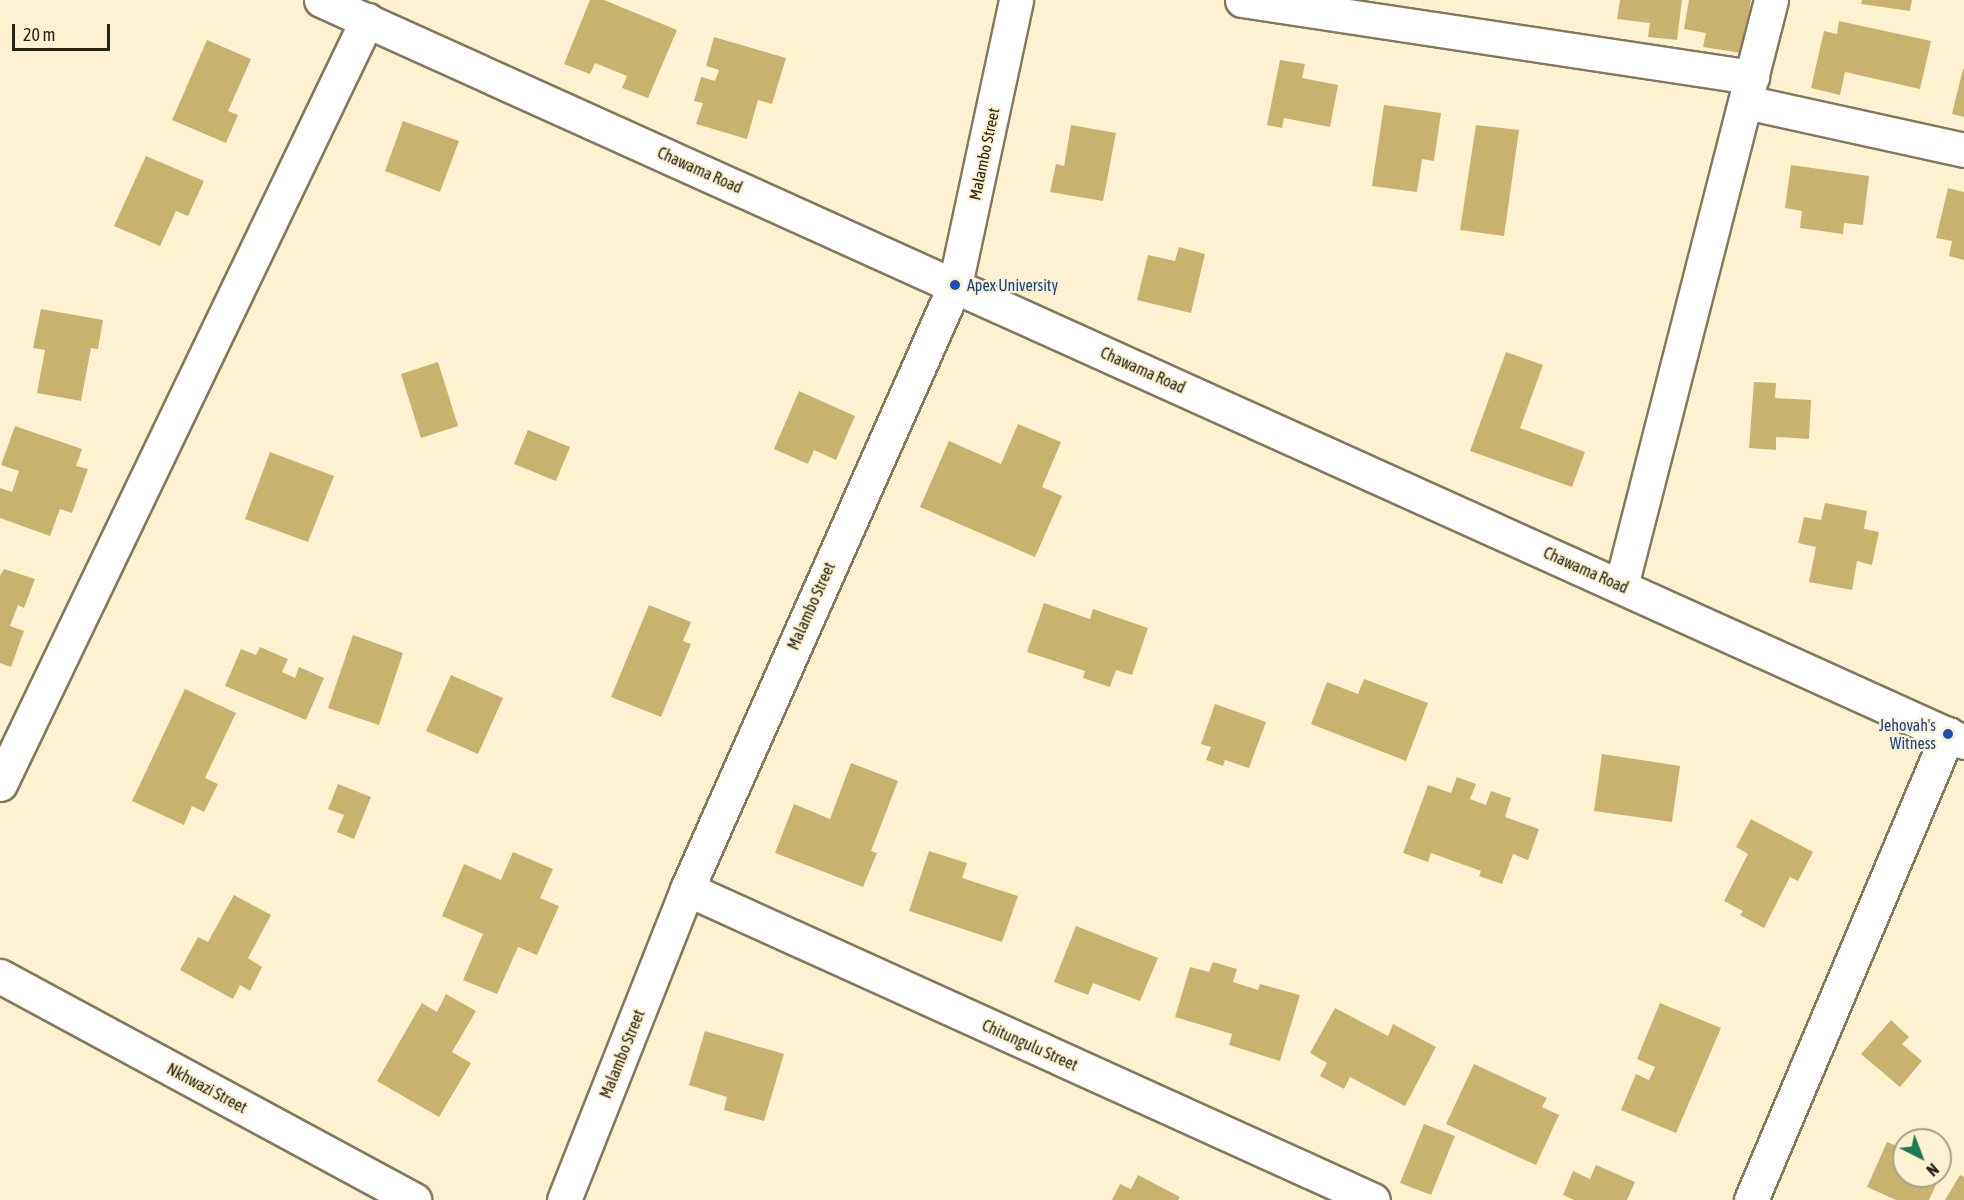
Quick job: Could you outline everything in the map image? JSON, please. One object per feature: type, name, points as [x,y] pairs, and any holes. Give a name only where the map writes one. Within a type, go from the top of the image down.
[{"type":"street","name":"Chawama Road","points":[[321,0],[1956,738]]},
{"type":"street","name":"Malambo Street","points":[[564,1200],[687,890],[955,285],[1016,0]]},
{"type":"street","points":[[1242,0],[1749,89],[1964,150]]},
{"type":"street","points":[[1622,586],[1772,0]]},
{"type":"street","points":[[0,783],[367,20]]},
{"type":"street","points":[[1750,1200],[1956,738]]},
{"type":"street","name":"Chitungulu Street","points":[[687,890],[1373,1200]]},
{"type":"street","name":"Nkhwazi Street","points":[[0,976],[414,1200]]},
{"type":"building","points":[[590,0],[604,0],[677,30],[648,98],[622,88],[627,76],[595,63],[590,74],[564,64]]},
{"type":"building","points":[[1620,0],[1682,0],[1677,40],[1648,37],[1650,23],[1617,19]]},
{"type":"building","points":[[1689,0],[1751,0],[1742,53],[1703,47],[1706,33],[1684,29]]},
{"type":"building","points":[[1862,0],[1912,0],[1910,11],[1861,4]]},
{"type":"building","points":[[1839,21],[1931,41],[1920,89],[1845,72],[1840,95],[1811,88],[1824,31],[1837,34]]},
{"type":"building","points":[[714,37],[786,58],[772,104],[758,100],[747,139],[696,124],[703,103],[694,101],[701,77],[715,81],[719,70],[706,66]]},
{"type":"building","points":[[207,40],[251,59],[228,111],[238,115],[226,143],[172,120]]},
{"type":"building","points":[[1280,60],[1305,64],[1302,78],[1338,85],[1330,127],[1284,118],[1282,128],[1267,125]]},
{"type":"building","points":[[1964,69],[1964,117],[1952,114]]},
{"type":"building","points":[[1384,105],[1441,113],[1434,161],[1422,159],[1417,192],[1372,186]]},
{"type":"building","points":[[403,121],[459,141],[440,192],[385,171]]},
{"type":"building","points":[[1071,125],[1116,133],[1103,201],[1050,192],[1056,164],[1064,166]]},
{"type":"building","points":[[1476,125],[1519,130],[1504,236],[1460,230]]},
{"type":"building","points":[[146,156],[204,181],[188,216],[176,211],[160,246],[114,226]]},
{"type":"building","points":[[1791,165],[1869,176],[1863,225],[1844,223],[1843,234],[1800,228],[1802,211],[1785,208]]},
{"type":"building","points":[[1948,188],[1964,192],[1964,260],[1949,256],[1952,241],[1936,238]]},
{"type":"building","points":[[1179,247],[1205,254],[1191,313],[1137,300],[1148,255],[1175,261]]},
{"type":"building","points":[[41,309],[103,320],[98,349],[91,348],[81,401],[37,393],[45,350],[33,348]]},
{"type":"building","points":[[1506,352],[1543,365],[1520,428],[1585,452],[1572,487],[1470,451]]},
{"type":"building","points":[[438,362],[458,426],[421,438],[401,374]]},
{"type":"building","points":[[1754,382],[1776,383],[1775,398],[1811,400],[1809,439],[1776,437],[1776,450],[1749,448]]},
{"type":"building","points":[[799,391],[855,416],[836,460],[814,450],[808,464],[774,449]]},
{"type":"building","points":[[1018,424],[1061,442],[1042,487],[1062,496],[1035,557],[920,507],[949,441],[1001,464]]},
{"type":"building","points":[[15,426],[82,449],[76,466],[88,469],[72,513],[60,509],[50,536],[0,518],[0,488],[12,492],[19,471],[1,465]]},
{"type":"building","points":[[528,430],[570,447],[556,481],[514,464]]},
{"type":"building","points":[[270,452],[334,476],[308,542],[245,519]]},
{"type":"building","points":[[1825,503],[1867,511],[1864,529],[1879,532],[1872,565],[1857,561],[1852,590],[1809,582],[1816,547],[1798,543],[1804,517],[1821,520]]},
{"type":"building","points":[[4,569],[35,579],[24,608],[18,605],[10,626],[24,631],[11,667],[0,663],[0,576]]},
{"type":"building","points":[[1044,603],[1090,619],[1093,609],[1148,628],[1132,675],[1116,670],[1110,687],[1083,678],[1085,671],[1027,652]]},
{"type":"building","points":[[649,605],[691,622],[683,641],[691,644],[661,717],[611,697]]},
{"type":"building","points":[[353,635],[403,653],[379,725],[328,708]]},
{"type":"building","points":[[260,647],[288,659],[282,672],[295,678],[299,667],[324,678],[306,720],[225,686],[241,649],[256,655]]},
{"type":"building","points":[[451,675],[503,698],[478,754],[426,731]]},
{"type":"building","points":[[1364,679],[1428,703],[1406,761],[1311,724],[1327,682],[1358,694]]},
{"type":"building","points":[[185,689],[236,713],[205,778],[218,784],[204,812],[192,806],[184,825],[132,801]]},
{"type":"building","points":[[1215,704],[1266,722],[1249,768],[1225,760],[1223,766],[1206,760],[1211,747],[1201,744]]},
{"type":"building","points":[[1602,754],[1680,766],[1672,822],[1594,811]]},
{"type":"building","points":[[851,763],[898,781],[871,851],[877,853],[863,887],[775,853],[794,804],[830,819]]},
{"type":"building","points":[[1457,777],[1476,784],[1470,799],[1486,805],[1491,791],[1511,798],[1505,817],[1539,829],[1528,860],[1513,854],[1502,884],[1479,876],[1481,871],[1431,853],[1428,862],[1403,853],[1428,785],[1451,793]]},
{"type":"building","points":[[338,784],[371,797],[354,839],[337,832],[344,815],[328,809]]},
{"type":"building","points":[[1751,819],[1813,852],[1798,881],[1790,877],[1764,928],[1740,915],[1743,911],[1724,901],[1748,854],[1736,847]]},
{"type":"building","points":[[929,851],[967,863],[962,878],[1018,896],[1002,942],[909,911]]},
{"type":"building","points":[[513,852],[553,869],[540,898],[559,906],[537,955],[518,947],[497,994],[463,980],[483,934],[442,916],[464,864],[501,880]]},
{"type":"building","points":[[234,895],[271,915],[248,958],[262,967],[250,991],[240,985],[233,999],[180,970],[198,937],[208,942]]},
{"type":"building","points":[[1076,926],[1158,958],[1140,1001],[1093,983],[1088,995],[1054,982]]},
{"type":"building","points":[[1213,962],[1237,969],[1233,982],[1258,990],[1260,984],[1300,995],[1280,1061],[1229,1045],[1232,1034],[1175,1017],[1190,967],[1209,972]]},
{"type":"building","points":[[446,994],[476,1011],[452,1052],[471,1063],[439,1117],[377,1081],[422,1003],[437,1012]]},
{"type":"building","points":[[1660,1003],[1721,1028],[1676,1133],[1621,1110],[1636,1074],[1649,1080],[1655,1067],[1637,1059]]},
{"type":"building","points":[[1335,1008],[1388,1036],[1393,1024],[1436,1047],[1405,1106],[1350,1077],[1344,1089],[1320,1076],[1327,1063],[1310,1053]]},
{"type":"building","points":[[1891,1020],[1909,1037],[1902,1044],[1922,1061],[1900,1087],[1861,1054]]},
{"type":"building","points":[[705,1031],[784,1054],[764,1121],[724,1110],[727,1097],[689,1085]]},
{"type":"building","points":[[1474,1064],[1547,1098],[1542,1107],[1559,1115],[1536,1165],[1446,1124]]},
{"type":"building","points":[[1424,1124],[1455,1136],[1431,1195],[1400,1183]]},
{"type":"building","points":[[1887,1142],[1892,1144],[1892,1188],[1934,1188],[1929,1200],[1896,1200],[1867,1187]]},
{"type":"building","points":[[1596,1165],[1635,1182],[1627,1200],[1574,1200],[1563,1195],[1573,1171],[1590,1179]]},
{"type":"building","points":[[1138,1175],[1180,1197],[1178,1200],[1112,1200],[1120,1184],[1131,1189]]},
{"type":"building","points":[[1960,1175],[1964,1177],[1964,1200],[1945,1200]]},
{"type":"place","name":"Apex University","points":[[955,285]]},
{"type":"place","name":"Jehovah's Witness","points":[[1948,734]]}]
